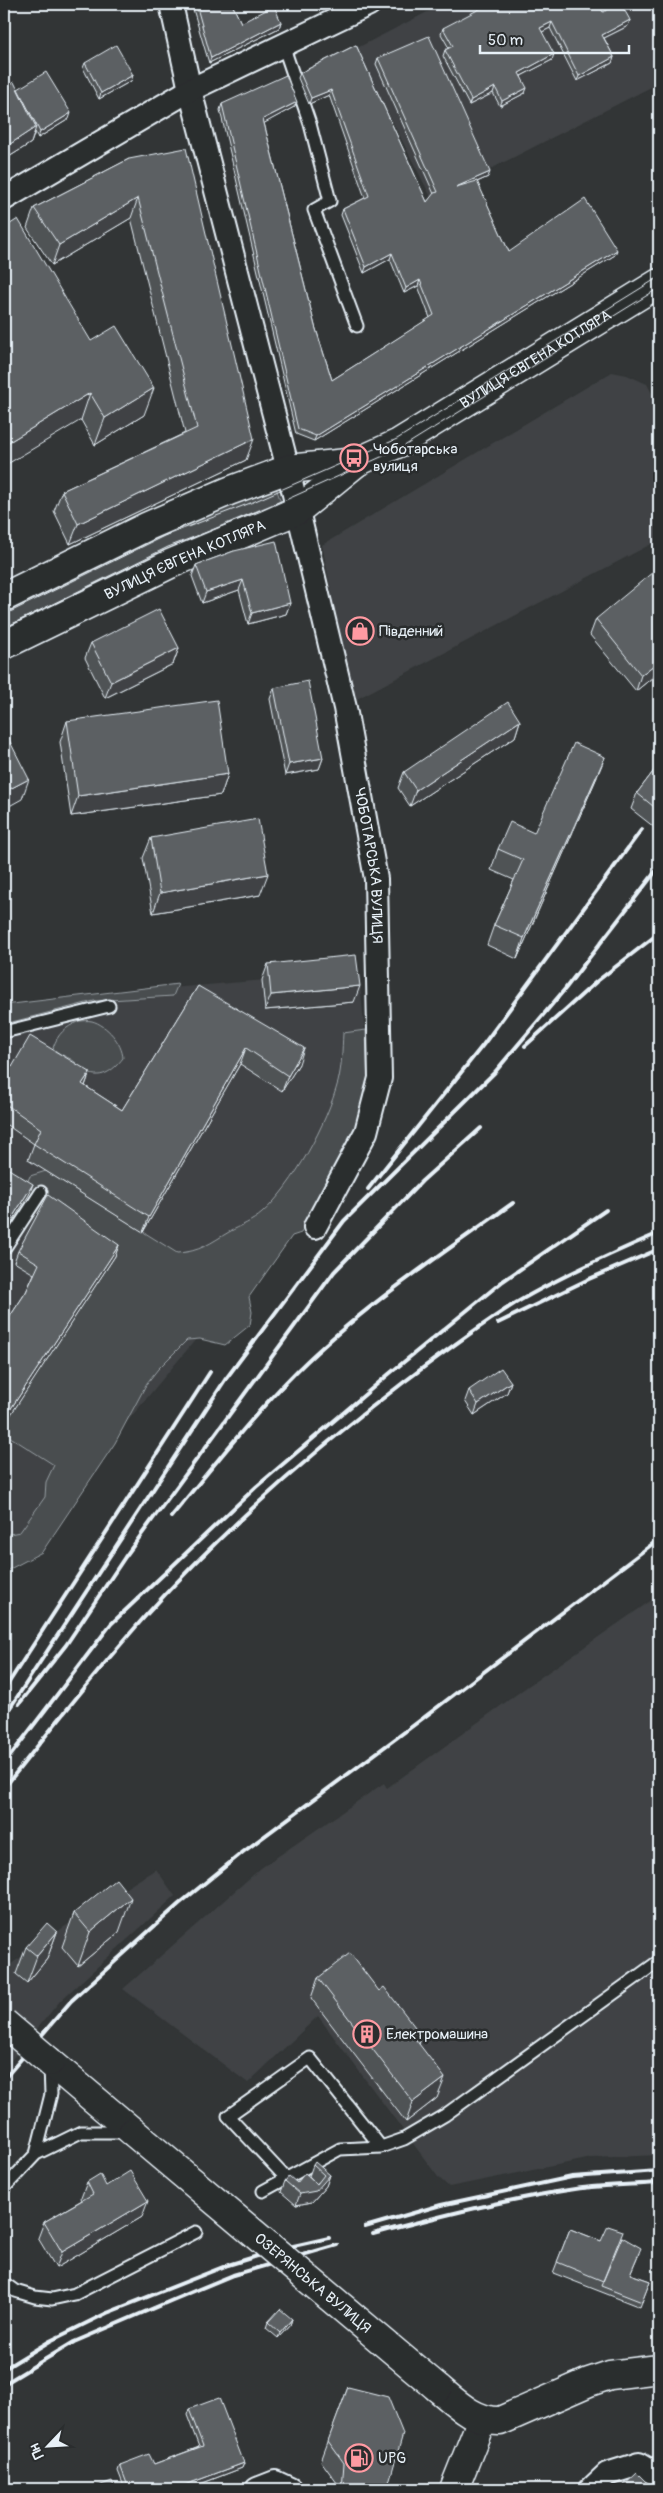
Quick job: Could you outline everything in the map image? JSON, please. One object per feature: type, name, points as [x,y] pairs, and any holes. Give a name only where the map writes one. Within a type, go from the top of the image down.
[{"type":"main road","name":"ВУЛИЦЯ ЄВГЕНА КОТЛЯРА","points":[[4,645],[170,564],[298,510],[357,462],[404,440],[659,283]]},
{"type":"main road","name":"ВУЛИЦЯ ЄВГЕНА КОТЛЯРА","points":[[4,597],[148,526],[288,469],[357,462]]},
{"type":"main road","name":"ОЗЕРЯНСЬКА ВУЛИЦЯ","points":[[4,2023],[459,2406],[491,2421],[511,2418],[561,2393],[610,2375],[659,2369]]},
{"type":"main road","points":[[454,2489],[482,2418]]},
{"type":"street","name":"ЧОБОТАРСЬКА ВУЛИЦЯ","points":[[171,4],[190,90],[288,469],[345,708],[376,889],[380,1078],[366,1132],[315,1227]]},
{"type":"street","points":[[4,199],[190,90],[369,4]]},
{"type":"street","points":[[591,2489],[607,2474],[639,2464],[659,2476]]},
{"type":"lane","points":[[283,45],[310,124],[330,201],[314,210],[356,326]]},
{"type":"lane","points":[[4,1032],[109,1006]]},
{"type":"lane","points":[[4,1249],[41,1192]]},
{"type":"lane","points":[[263,2191],[340,2149],[381,2147],[404,2139],[445,2115],[659,1961]]},
{"type":"lane","points":[[285,2178],[228,2116],[310,2058],[381,2147]]},
{"type":"lane","points":[[36,2154],[51,2094],[50,2062]]},
{"type":"lane","points":[[4,2188],[36,2154],[81,2132],[133,2132]]},
{"type":"lane","points":[[4,2283],[15,2291],[52,2299],[75,2294],[196,2232]]},
{"type":"shaded area","points":[[443,4],[659,4],[659,83],[432,199],[355,49]]},
{"type":"shaded area","points":[[612,372],[627,375],[647,384],[659,407],[659,540],[353,701],[322,545]]},
{"type":"shaded area","points":[[276,487],[282,506],[4,633],[4,610],[168,530]]},
{"type":"shaded area","points":[[359,972],[365,1034],[334,1174],[4,1569],[4,1007],[66,997]]},
{"type":"shaded area","points":[[178,984],[173,996],[94,1001],[4,1024],[4,1005]]},
{"type":"shaded area","points":[[79,1021],[90,1021],[103,1026],[113,1035],[120,1046],[123,1058],[106,1073],[101,1075],[90,1074],[53,1048],[57,1038],[70,1026]]},
{"type":"shaded area","points":[[366,1030],[368,1089],[347,1161],[301,1233],[292,1236],[249,1297],[252,1312],[250,1325],[225,1345],[200,1339],[187,1340],[158,1369],[147,1383],[115,1443],[42,1552],[8,1570],[4,1579],[4,1535],[20,1532],[45,1497],[46,1482],[54,1465],[4,1433],[4,1425],[114,1256],[44,1206],[25,1187],[30,1176],[46,1171],[177,1253],[192,1251],[204,1246],[258,1216],[286,1186],[318,1134],[333,1098],[342,1058],[343,1033]]},
{"type":"shaded area","points":[[659,1595],[659,2155],[592,2158],[449,2187],[438,2177],[318,2016],[248,2083],[123,1989],[261,1868],[384,1783],[387,1788],[528,1686]]},
{"type":"shaded area","points":[[156,1869],[175,1896],[60,2001],[4,2069],[4,1969],[64,1927]]},
{"type":"building","points":[[196,4],[232,4],[241,23],[274,6],[281,22],[211,58]]},
{"type":"building","points":[[489,4],[598,4],[603,12],[621,4],[630,20],[602,35],[614,57],[579,76],[552,22],[540,28],[554,54],[519,73],[527,88],[502,101],[495,87],[471,100],[445,50],[453,46],[443,28]]},
{"type":"building","points":[[429,36],[490,172],[456,187],[477,181],[509,252],[585,199],[617,250],[316,436],[298,429],[222,104],[286,75],[297,102],[263,119],[315,326],[332,380],[434,315],[420,280],[406,288],[392,253],[366,267],[343,209],[369,196],[331,90],[311,98],[300,73],[356,45],[427,202],[434,193],[438,192],[378,58]]},
{"type":"building","points":[[116,45],[133,75],[101,93],[85,63]]},
{"type":"building","points":[[46,72],[71,113],[40,132],[18,89]]},
{"type":"building","points":[[14,82],[36,127],[4,148],[4,88]]},
{"type":"building","points":[[186,148],[254,439],[78,524],[62,491],[197,428],[138,198],[59,245],[34,208],[129,159]]},
{"type":"building","points":[[18,219],[91,341],[116,326],[154,388],[105,418],[90,393],[4,445],[4,228]]},
{"type":"building","points":[[276,541],[290,603],[252,613],[243,580],[206,592],[196,565],[234,551]]},
{"type":"building","points":[[653,572],[659,580],[659,661],[641,675],[596,619]]},
{"type":"building","points":[[159,609],[179,648],[111,682],[91,643]]},
{"type":"building","points":[[308,681],[323,758],[289,764],[274,688]]},
{"type":"building","points":[[217,700],[228,774],[78,796],[67,721]]},
{"type":"building","points":[[508,702],[520,721],[416,790],[404,772]]},
{"type":"building","points":[[4,730],[29,779],[4,792]]},
{"type":"building","points":[[574,743],[605,757],[524,938],[494,925],[523,860],[498,849],[510,822],[534,833]]},
{"type":"building","points":[[659,764],[659,811],[637,793]]},
{"type":"building","points":[[258,819],[268,874],[160,893],[151,838]]},
{"type":"building","points":[[356,955],[360,986],[271,995],[268,964]]},
{"type":"building","points":[[198,986],[304,1048],[288,1076],[246,1048],[149,1217],[34,1144],[41,1129],[4,1103],[4,1062],[12,1067],[30,1036],[90,1072],[82,1084],[122,1110]]},
{"type":"building","points":[[4,1166],[33,1184],[4,1231]]},
{"type":"building","points":[[48,1195],[119,1245],[6,1416],[9,1418],[4,1427],[4,1323],[26,1292],[39,1264],[18,1251]]},
{"type":"building","points":[[501,1368],[511,1382],[478,1404],[469,1390]]},
{"type":"building","points":[[116,1879],[131,1898],[90,1932],[74,1913]]},
{"type":"building","points":[[47,1923],[57,1932],[37,1956],[26,1947]]},
{"type":"building","points":[[350,1953],[379,1991],[384,1987],[422,2036],[416,2040],[445,2078],[413,2102],[318,1978]]},
{"type":"building","points":[[315,2162],[330,2175],[316,2191],[300,2194],[285,2181],[289,2176],[297,2183],[305,2173],[317,2184],[324,2175],[313,2165]]},
{"type":"building","points":[[130,2171],[148,2201],[62,2252],[44,2222],[93,2194],[87,2182],[100,2174],[106,2186]]},
{"type":"building","points":[[608,2226],[623,2231],[603,2281],[557,2262],[570,2229],[601,2241]]},
{"type":"building","points":[[622,2237],[641,2248],[630,2274],[650,2281],[642,2302],[601,2286]]},
{"type":"building","points":[[280,2309],[292,2319],[280,2333],[268,2322]]},
{"type":"building","points":[[348,2387],[388,2397],[403,2434],[387,2489],[342,2489],[344,2463],[328,2441]]},
{"type":"building","points":[[219,2398],[244,2463],[174,2489],[129,2489],[120,2465],[149,2454],[154,2464],[203,2446],[189,2409]]},
{"type":"building","points":[[637,2473],[653,2489],[620,2489]]},
{"type":"building","points":[[112,2481],[115,2489],[90,2489]]},
{"type":"tram line","points":[[4,615],[164,536],[253,502],[397,439],[659,277]]},
{"type":"tram line","points":[[4,628],[168,547],[259,512],[401,448],[659,288]]},
{"type":"railway","points":[[368,1189],[483,1045],[642,829]]},
{"type":"railway","points":[[4,1717],[225,1380],[344,1221],[495,1072],[565,989],[659,867]]},
{"type":"railway","points":[[525,1046],[596,982],[659,933]]},
{"type":"railway","points":[[19,1704],[66,1645],[125,1557],[334,1272],[422,1181],[481,1128]]},
{"type":"railway","points":[[171,1517],[264,1406],[322,1348],[374,1304],[513,1203]]},
{"type":"railway","points":[[4,1764],[111,1624],[256,1487],[389,1374],[503,1281],[606,1210]]},
{"type":"railway","points":[[4,1788],[93,1677],[148,1613],[208,1550],[303,1463],[404,1382],[500,1313],[568,1275],[659,1233]]},
{"type":"railway","points":[[498,1323],[589,1279],[659,1249]]},
{"type":"railway","points":[[4,1690],[210,1372]]},
{"type":"railway","points":[[4,2079],[71,2001],[179,1904],[243,1852],[659,1539]]},
{"type":"railway","points":[[365,2227],[441,2205],[572,2177],[659,2171]]},
{"type":"railway","points":[[373,2234],[474,2208],[550,2193],[596,2187],[659,2183]]},
{"type":"railway","points":[[4,2369],[50,2341],[107,2313],[228,2265],[280,2249],[329,2238]]},
{"type":"railway","points":[[4,2384],[74,2342],[175,2299],[233,2275],[337,2245]]},
{"type":"place","name":"Чоботарська вулиця","points":[[354,458]]},
{"type":"place","name":"Південний","points":[[360,631]]},
{"type":"place","name":"Електромашина","points":[[367,2034]]},
{"type":"place","name":"UPG","points":[[359,2458]]}]
